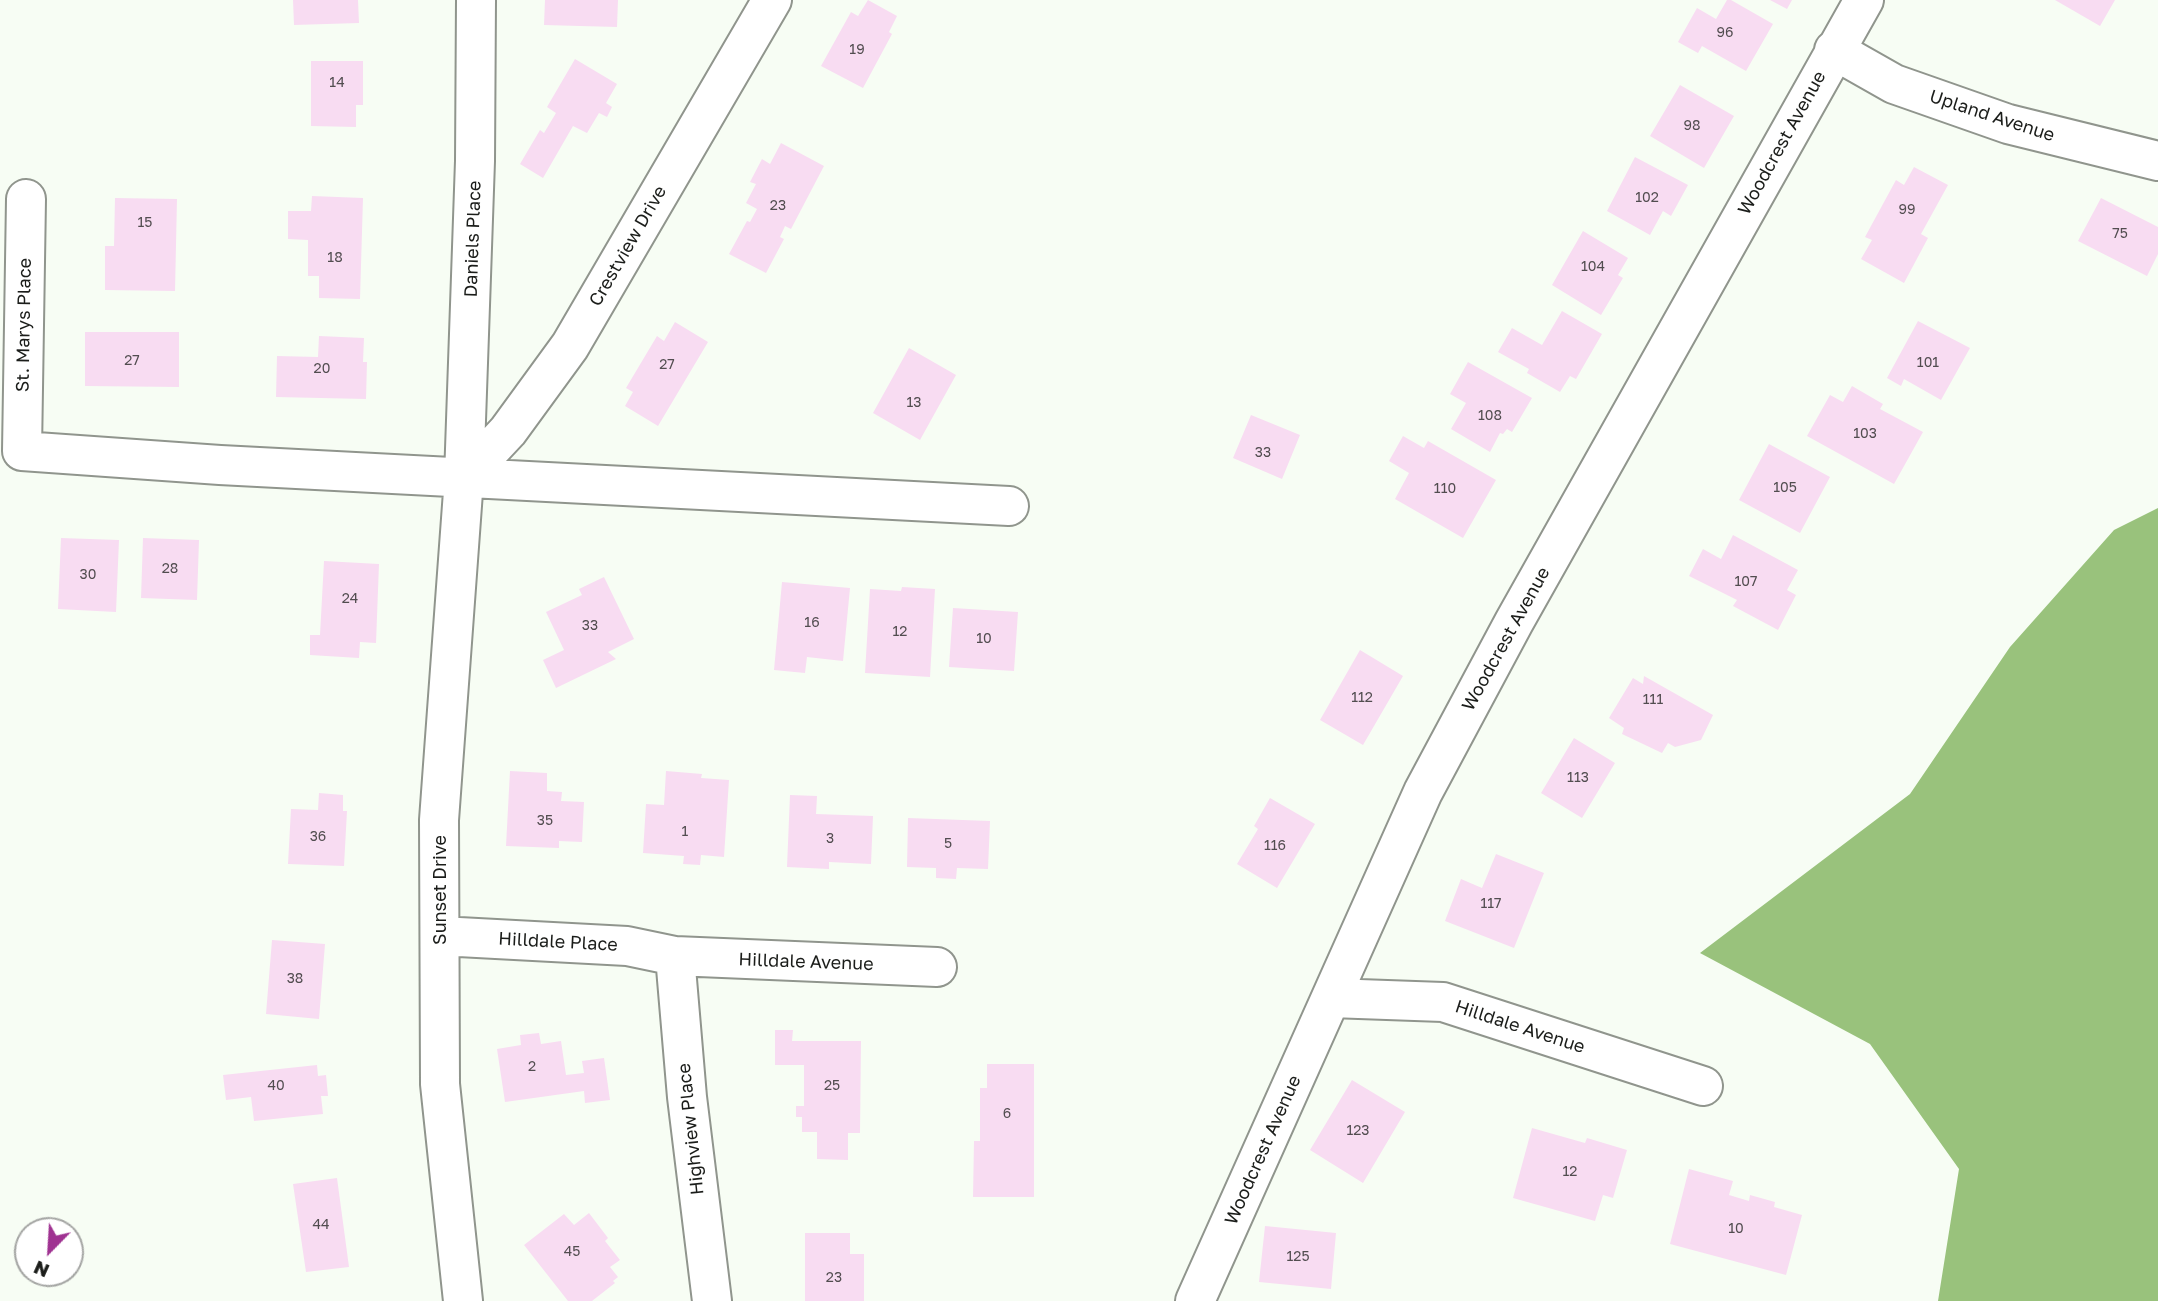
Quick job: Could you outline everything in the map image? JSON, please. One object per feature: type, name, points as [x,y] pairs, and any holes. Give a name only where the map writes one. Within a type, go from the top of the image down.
[{"type":"street","name":"Daniels Place","points":[[464,478],[475,161],[475,0]]},
{"type":"street","name":"Crestview Drive","points":[[464,478],[508,431],[570,346],[772,0]]},
{"type":"street","name":"Woodcrest Avenue","points":[[1195,1301],[1430,779],[1514,622],[1864,0]]},
{"type":"street","name":"Upland Avenue","points":[[1834,50],[1894,84],[2008,124],[2158,162]]},
{"type":"street","name":"St. Marys Place","points":[[26,199],[22,450],[220,465],[464,478]]},
{"type":"street","points":[[464,478],[1009,506]]},
{"type":"street","name":"Sunset Drive","points":[[463,1301],[440,1084],[439,820],[464,478]]},
{"type":"street","name":"Hilldale Place","points":[[440,936],[626,946],[675,956]]},
{"type":"street","name":"Hilldale Avenue","points":[[675,956],[937,967]]},
{"type":"street","name":"Highview Place","points":[[675,956],[687,1097],[712,1301]]},
{"type":"street","name":"Hilldale Avenue","points":[[1331,998],[1443,1002],[1703,1086]]},
{"type":"green space","points":[[2158,508],[2158,1301],[1938,1301],[1959,1169],[1870,1044],[1700,953],[1910,794],[2010,647],[2114,530]]},
{"type":"building","points":[[293,0],[358,0],[359,23],[294,25]]},
{"type":"building","points":[[545,0],[618,0],[617,27],[544,25]]},
{"type":"building","points":[[868,0],[897,16],[889,32],[892,34],[863,88],[821,66],[851,12],[858,16]]},
{"type":"building","points":[[1727,0],[1773,24],[1746,71],[1702,46],[1698,53],[1678,42],[1697,8],[1716,19]]},
{"type":"building","points":[[1770,0],[1792,0],[1787,9]]},
{"type":"building","points":[[2055,0],[2115,0],[2100,26]]},
{"type":"building","points":[[575,59],[617,84],[606,103],[612,107],[607,117],[599,113],[587,133],[573,126],[543,178],[520,164],[540,130],[544,133],[556,113],[547,107]]},
{"type":"building","points":[[311,61],[363,61],[363,105],[356,105],[356,127],[311,126]]},
{"type":"building","points":[[1680,85],[1734,116],[1704,168],[1650,136]]},
{"type":"building","points":[[781,143],[824,166],[791,229],[785,226],[780,237],[784,239],[766,273],[729,254],[747,221],[750,222],[757,209],[746,203],[756,184],[750,182],[762,159],[770,164]]},
{"type":"building","points":[[1635,157],[1688,185],[1671,216],[1663,211],[1650,235],[1607,211]]},
{"type":"building","points":[[1914,167],[1948,185],[1921,234],[1928,238],[1904,283],[1861,259],[1872,240],[1865,237],[1896,180],[1904,185]]},
{"type":"building","points":[[312,196],[363,198],[360,299],[319,298],[319,276],[308,276],[308,240],[288,239],[288,211],[311,211]]},
{"type":"building","points":[[115,198],[177,199],[175,291],[105,290],[105,246],[114,246]]},
{"type":"building","points":[[2101,198],[2158,227],[2158,254],[2147,276],[2078,241]]},
{"type":"building","points":[[1583,231],[1628,258],[1618,275],[1623,278],[1601,315],[1552,285]]},
{"type":"building","points":[[1562,311],[1602,334],[1576,379],[1570,376],[1560,392],[1527,373],[1529,369],[1498,352],[1512,328],[1542,345]]},
{"type":"building","points":[[1918,321],[1970,348],[1941,400],[1904,379],[1901,386],[1887,378]]},
{"type":"building","points":[[675,322],[708,342],[658,426],[625,406],[633,392],[626,388],[657,336],[664,341]]},
{"type":"building","points":[[85,332],[179,332],[179,387],[85,386]]},
{"type":"building","points":[[319,336],[364,338],[363,362],[367,362],[366,399],[276,397],[277,356],[318,357]]},
{"type":"building","points":[[909,348],[956,375],[920,440],[873,413]]},
{"type":"building","points":[[1468,362],[1532,398],[1512,432],[1507,429],[1503,434],[1500,433],[1490,452],[1451,429],[1466,403],[1450,394]]},
{"type":"building","points":[[1852,386],[1883,404],[1880,409],[1923,432],[1894,484],[1807,436],[1830,395],[1843,402]]},
{"type":"building","points":[[1251,415],[1300,435],[1282,479],[1233,458]]},
{"type":"building","points":[[1403,436],[1424,448],[1428,441],[1496,480],[1463,538],[1395,499],[1409,473],[1389,461]]},
{"type":"building","points":[[1769,444],[1830,477],[1800,533],[1739,500]]},
{"type":"building","points":[[1733,535],[1798,570],[1787,590],[1796,595],[1778,630],[1733,606],[1737,600],[1689,576],[1703,549],[1721,559]]},
{"type":"building","points":[[61,538],[119,540],[116,612],[58,609]]},
{"type":"building","points":[[143,538],[199,540],[197,600],[141,598]]},
{"type":"building","points":[[324,561],[379,564],[376,643],[360,642],[359,658],[310,655],[310,635],[320,635]]},
{"type":"building","points":[[604,577],[634,639],[608,652],[616,659],[556,688],[543,660],[564,650],[546,612],[582,595],[579,589]]},
{"type":"building","points":[[782,582],[850,588],[843,661],[807,657],[805,673],[774,670]]},
{"type":"building","points":[[902,587],[935,589],[930,677],[865,673],[870,589],[901,591]]},
{"type":"building","points":[[953,608],[1018,612],[1014,671],[949,667]]},
{"type":"building","points":[[1360,650],[1403,676],[1363,745],[1320,720]]},
{"type":"building","points":[[1644,676],[1713,715],[1701,740],[1675,747],[1668,743],[1662,753],[1622,734],[1624,728],[1609,718],[1633,678],[1643,684]]},
{"type":"building","points":[[1574,738],[1615,763],[1582,818],[1541,793]]},
{"type":"building","points":[[510,771],[547,773],[547,791],[562,792],[561,801],[584,802],[582,842],[559,841],[559,848],[506,846]]},
{"type":"building","points":[[666,771],[702,774],[701,778],[729,780],[724,857],[701,855],[700,865],[683,864],[684,856],[643,853],[646,804],[664,805]]},
{"type":"building","points":[[319,793],[343,795],[343,811],[347,811],[344,866],[288,864],[291,809],[318,810]]},
{"type":"building","points":[[790,795],[817,796],[816,814],[873,816],[871,864],[829,862],[829,869],[787,867]]},
{"type":"building","points":[[1270,798],[1315,824],[1277,888],[1237,864],[1258,829],[1254,826]]},
{"type":"building","points":[[908,818],[990,821],[988,869],[957,868],[956,879],[936,878],[936,868],[907,867]]},
{"type":"building","points":[[1496,854],[1544,873],[1514,948],[1445,921],[1461,879],[1482,888]]},
{"type":"building","points":[[272,940],[325,944],[319,1019],[266,1014]]},
{"type":"building","points":[[775,1030],[793,1030],[792,1041],[861,1041],[860,1133],[848,1133],[848,1160],[817,1159],[817,1132],[802,1132],[802,1117],[796,1117],[796,1106],[804,1106],[804,1065],[775,1065]]},
{"type":"building","points":[[539,1033],[541,1044],[561,1041],[566,1075],[584,1073],[582,1061],[604,1058],[610,1100],[585,1103],[584,1091],[505,1102],[497,1049],[521,1045],[520,1035]]},
{"type":"building","points":[[987,1064],[1034,1064],[1034,1197],[973,1197],[974,1141],[980,1141],[980,1088],[987,1088]]},
{"type":"building","points":[[317,1065],[318,1076],[326,1075],[328,1096],[321,1096],[323,1114],[254,1121],[251,1097],[226,1100],[223,1075]]},
{"type":"building","points":[[1352,1080],[1405,1112],[1363,1183],[1310,1150]]},
{"type":"building","points":[[1532,1128],[1585,1143],[1587,1138],[1627,1150],[1613,1198],[1603,1195],[1595,1221],[1513,1198]]},
{"type":"building","points":[[1689,1169],[1733,1181],[1729,1195],[1749,1201],[1750,1195],[1775,1202],[1774,1207],[1802,1215],[1786,1275],[1670,1244]]},
{"type":"building","points":[[337,1178],[349,1267],[306,1272],[293,1184]]},
{"type":"building","points":[[589,1213],[620,1260],[610,1267],[618,1277],[613,1281],[615,1283],[592,1301],[568,1301],[524,1245],[564,1214],[574,1225]]},
{"type":"building","points":[[1265,1226],[1336,1233],[1331,1289],[1259,1282]]},
{"type":"building","points":[[805,1233],[850,1233],[850,1254],[864,1254],[864,1301],[805,1301]]}]
